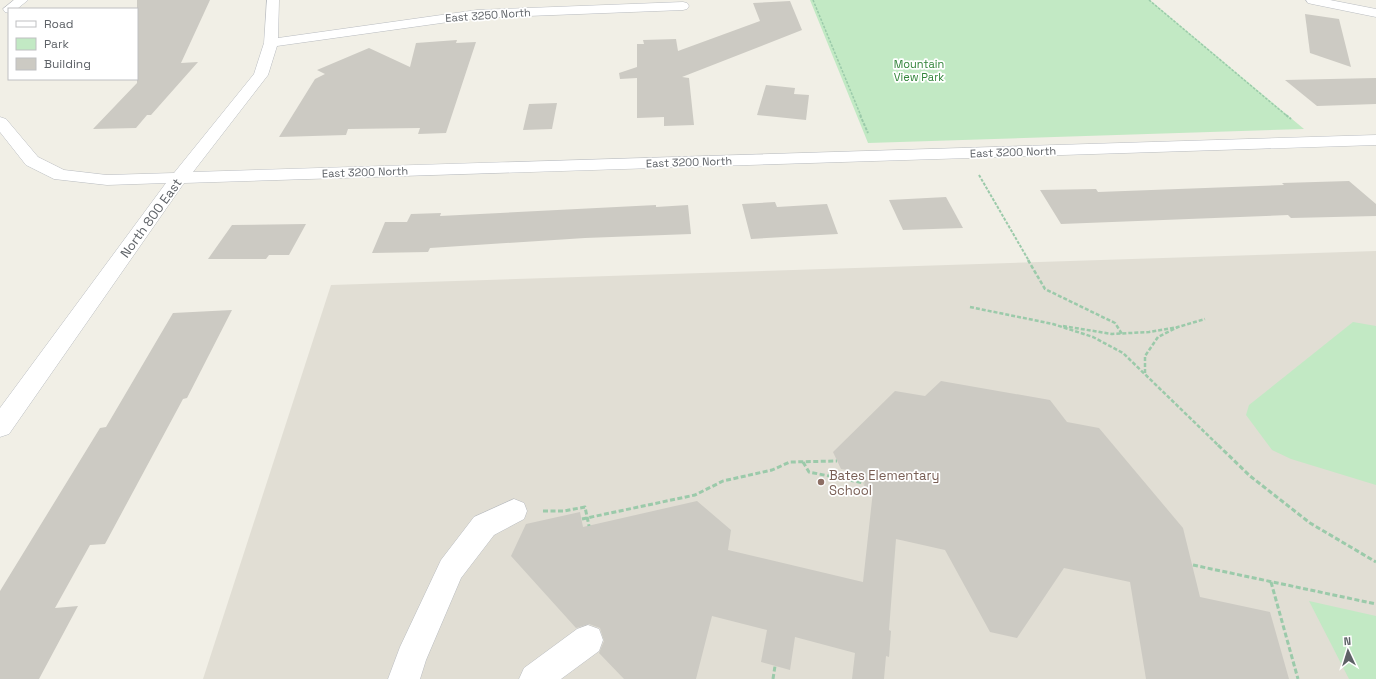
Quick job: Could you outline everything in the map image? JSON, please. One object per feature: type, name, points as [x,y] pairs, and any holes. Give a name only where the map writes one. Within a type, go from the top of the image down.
[{"type":"street","points":[[10,8],[22,0]]},
{"type":"street","name":"North 800 East","points":[[0,427],[179,178],[261,75],[271,43],[273,0]]},
{"type":"street","points":[[1312,0],[1376,13]]},
{"type":"street","name":"East 3250 North","points":[[271,43],[477,14],[683,6]]},
{"type":"street","points":[[0,16],[8,10]]},
{"type":"street","name":"East 3200 North","points":[[0,122],[32,161],[60,175],[107,180],[1376,140]]},
{"type":"street","points":[[404,679],[411,658],[451,569],[484,526],[514,511]]},
{"type":"street","points":[[535,679],[588,640]]},
{"type":"path","points":[[813,0],[871,139]]},
{"type":"path","points":[[1149,0],[1292,120]]},
{"type":"path","points":[[976,169],[1045,289],[1115,324],[1122,334]]},
{"type":"path","points":[[970,307],[1112,334],[1149,332],[1178,327],[1205,319]]},
{"type":"path","points":[[1053,324],[1099,340],[1123,353],[1250,476],[1310,523],[1376,562]]},
{"type":"path","points":[[1145,373],[1145,356],[1158,337],[1178,327]]},
{"type":"path","points":[[582,519],[695,495],[723,481],[772,470],[790,462],[837,461]]},
{"type":"path","points":[[802,462],[809,472],[864,483]]},
{"type":"path","points":[[514,511],[564,511],[585,507],[589,526]]},
{"type":"path","points":[[1193,565],[1376,604]]},
{"type":"path","points":[[1271,582],[1298,679]]},
{"type":"path","points":[[772,679],[775,666]]},
{"type":"shaded area","name":"Bates Elementary School","points":[[1376,251],[1376,679],[203,679],[331,285]]},
{"type":"green space","name":"Mountain View Park","points":[[810,0],[1150,0],[1304,129],[868,143]]},
{"type":"green space","points":[[1353,322],[1376,326],[1376,485],[1291,459],[1272,450],[1246,415],[1249,405]]},
{"type":"green space","points":[[1309,601],[1376,616],[1376,679],[1349,679]]},
{"type":"building","points":[[137,0],[210,0],[181,63],[198,62],[151,115],[147,115],[136,128],[93,129],[137,83]]},
{"type":"building","points":[[790,1],[802,30],[682,77],[689,78],[694,125],[664,126],[664,117],[637,118],[637,78],[620,79],[619,73],[637,67],[637,44],[644,44],[643,40],[676,39],[678,51],[760,21],[753,3]]},
{"type":"building","points":[[1305,14],[1339,19],[1351,67],[1310,53]]},
{"type":"building","points":[[457,40],[456,43],[476,42],[446,133],[418,134],[420,128],[348,129],[346,135],[279,137],[315,79],[325,74],[317,70],[369,48],[410,67],[416,43]]},
{"type":"building","points":[[1376,78],[1376,104],[1317,106],[1285,80]]},
{"type":"building","points":[[766,85],[795,88],[794,94],[809,95],[806,120],[757,115]]},
{"type":"building","points":[[557,103],[552,129],[523,130],[529,104]]},
{"type":"building","points":[[1349,181],[1376,204],[1376,216],[1291,218],[1288,215],[1061,224],[1040,190],[1096,189],[1098,192]]},
{"type":"building","points":[[946,197],[963,228],[903,230],[889,200]]},
{"type":"building","points":[[775,202],[777,207],[827,204],[838,234],[751,239],[742,204]]},
{"type":"building","points":[[656,205],[656,207],[688,205],[691,234],[585,238],[430,248],[428,252],[372,253],[385,222],[407,222],[411,214],[441,213],[440,216]]},
{"type":"building","points":[[306,224],[289,255],[269,255],[266,259],[208,259],[232,225]]},
{"type":"building","points":[[232,310],[187,398],[183,399],[105,544],[90,545],[55,608],[78,606],[39,679],[0,679],[0,591],[100,428],[106,427],[173,313]]},
{"type":"building","points":[[941,381],[1050,400],[1067,422],[1099,428],[1183,528],[1200,597],[1270,612],[1289,679],[1146,679],[1130,582],[1064,568],[1017,638],[990,632],[945,550],[896,539],[889,630],[891,631],[889,657],[886,656],[884,679],[852,679],[855,653],[795,637],[790,670],[761,662],[767,630],[712,616],[696,679],[624,679],[599,653],[604,641],[600,628],[589,624],[576,628],[511,556],[526,524],[580,512],[583,527],[697,501],[731,530],[728,550],[863,582],[873,491],[864,489],[865,473],[841,469],[833,452],[895,391],[925,396]]},
{"type":"place","name":"Bates Elementary School","points":[[821,482]]}]
